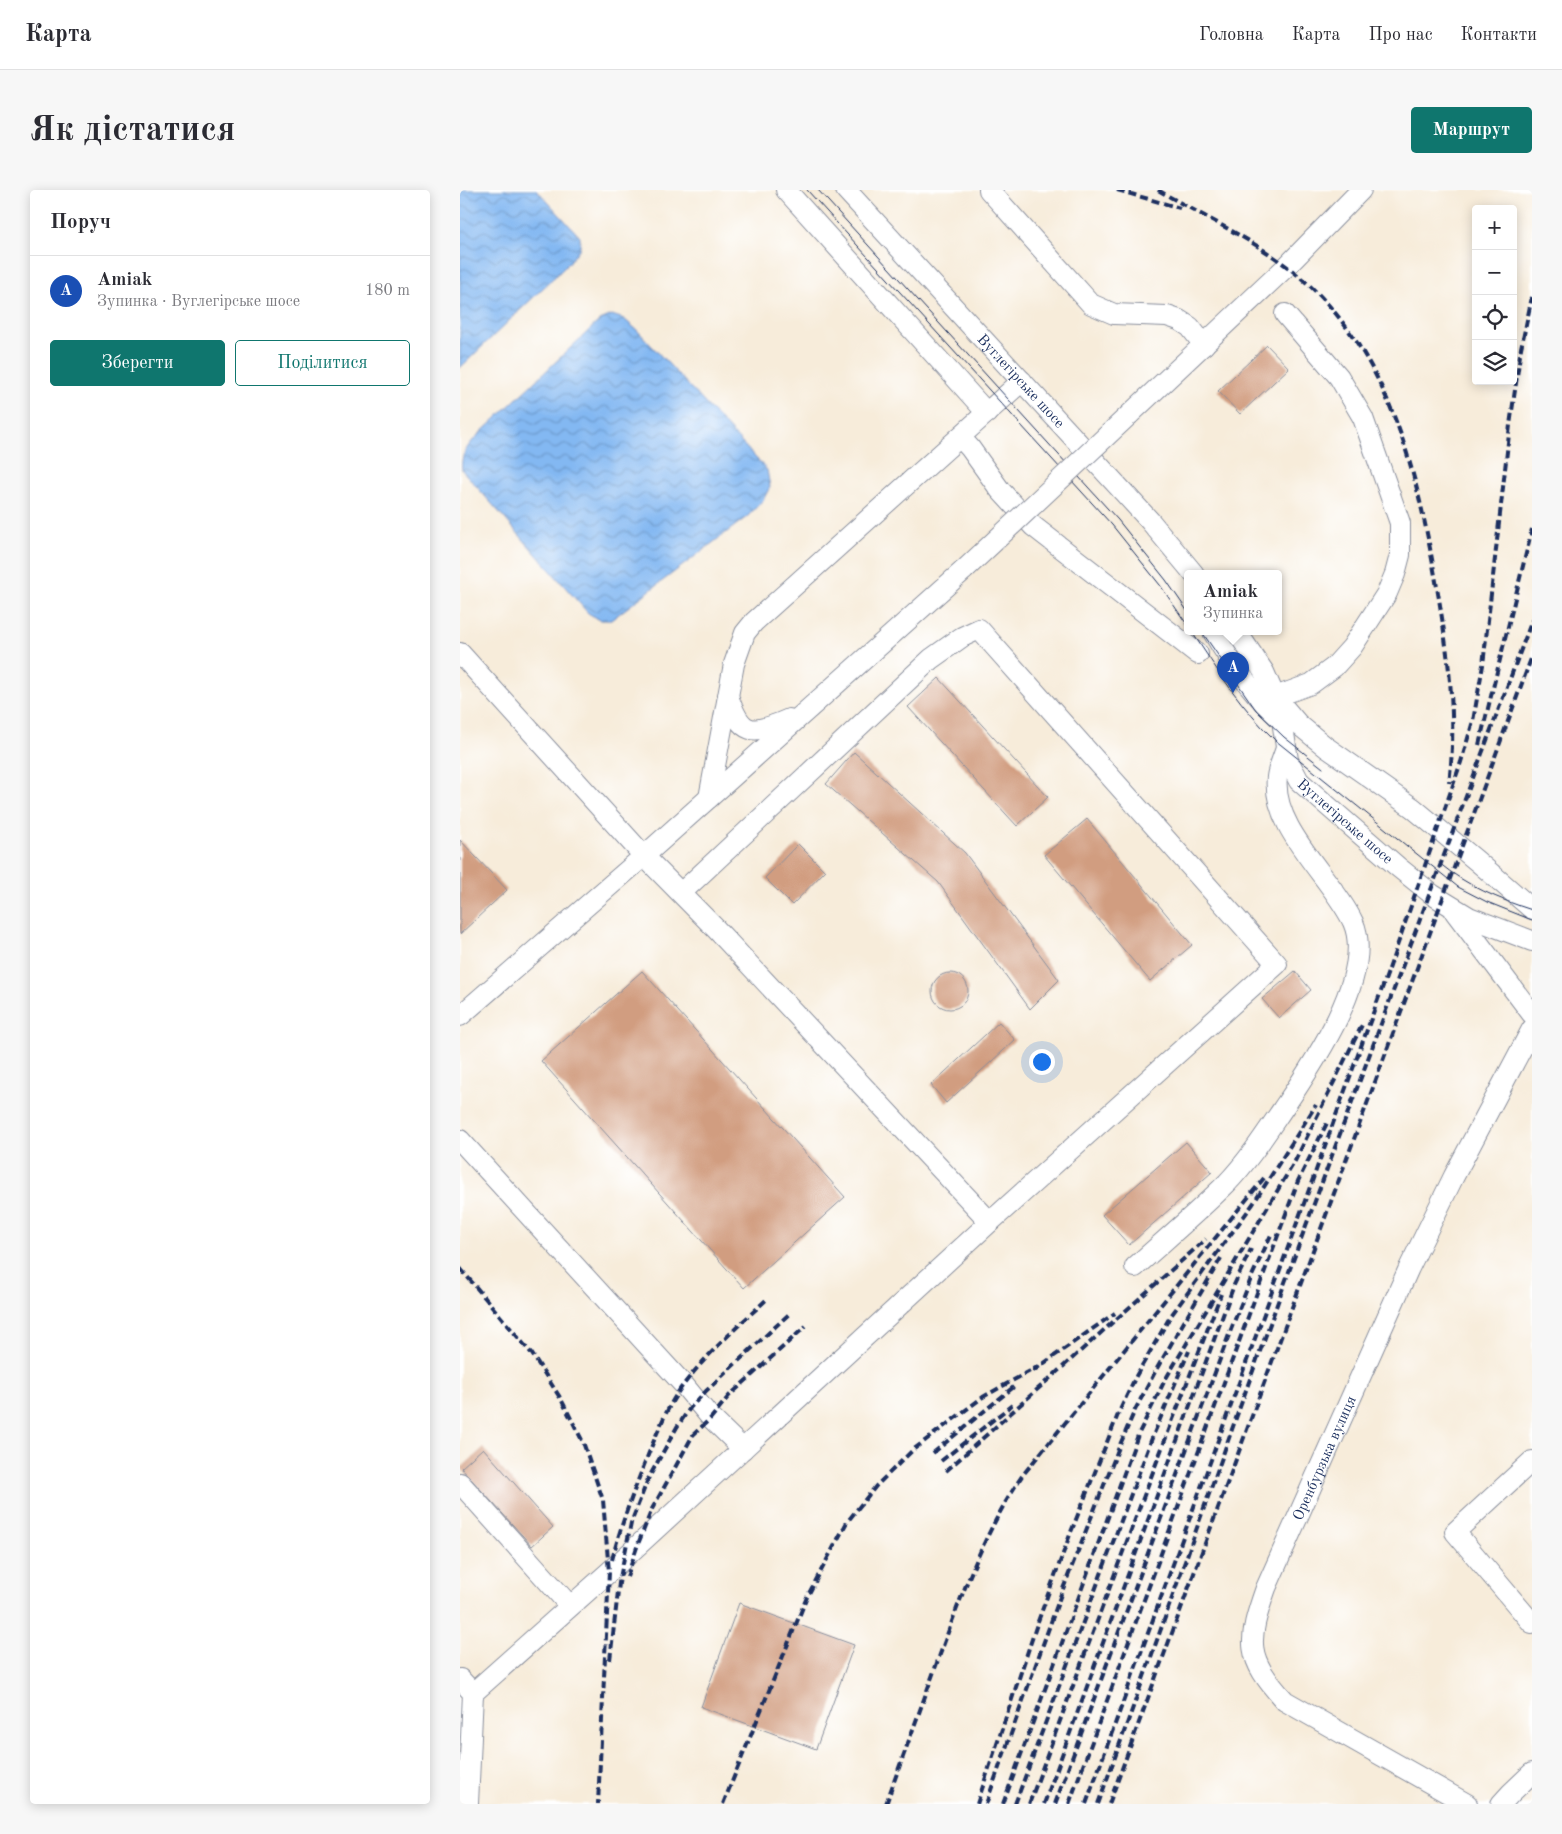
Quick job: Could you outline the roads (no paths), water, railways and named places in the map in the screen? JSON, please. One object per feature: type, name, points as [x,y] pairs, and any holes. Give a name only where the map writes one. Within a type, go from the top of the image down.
[{"type":"street","points":[[786,190],[987,413]]},
{"type":"street","name":"Вуглегірське шосе","points":[[846,190],[1150,521],[1188,570]]},
{"type":"street","points":[[988,190],[1092,304],[1114,314],[1167,316],[1179,320],[1190,327],[1204,345]]},
{"type":"street","points":[[460,1016],[644,856],[964,570],[1286,267],[1360,190]]},
{"type":"street","points":[[1285,314],[1340,377],[1363,418],[1400,523],[1400,555],[1387,593],[1352,647],[1334,667],[1310,684],[1275,697],[1298,724],[1326,748],[1413,808],[1532,909]]},
{"type":"street","points":[[709,798],[728,696],[739,646],[745,633],[754,622],[1022,381]]},
{"type":"street","points":[[960,437],[1000,490],[1033,526],[1198,654]]},
{"type":"street","points":[[468,1804],[466,1686],[570,1606],[743,1450],[990,1222],[1277,964],[980,629],[962,637],[932,659],[681,894]]},
{"type":"street","points":[[1215,635],[1252,691],[1282,720]]},
{"type":"street","name":"Вуглегірське шосе","points":[[1239,635],[1264,672],[1275,697],[1282,720],[1288,760],[1293,771],[1308,790],[1398,867],[1452,908],[1469,917],[1532,941]]},
{"type":"street","points":[[460,653],[644,856],[990,1222]]},
{"type":"street","points":[[728,696],[735,716],[740,723],[752,729],[769,728],[806,711]]},
{"type":"street","points":[[1135,1267],[1227,1182],[1260,1142],[1315,1062],[1343,1007],[1357,961],[1358,942],[1353,923],[1344,906],[1285,822],[1279,805],[1277,776],[1286,748]]},
{"type":"street","points":[[1452,908],[1532,1014]]},
{"type":"street","name":"Оренбурзька вулиця","points":[[1466,1804],[1285,1701],[1270,1684],[1255,1659],[1252,1640],[1257,1615],[1266,1588],[1410,1268],[1454,1176],[1532,1029]]},
{"type":"street","points":[[460,1140],[683,1384],[711,1418],[743,1450]]},
{"type":"street","points":[[1532,1461],[1454,1532],[1532,1623]]},
{"type":"street","points":[[460,1483],[570,1606]]},
{"type":"street","points":[[1501,1804],[1532,1773]]},
{"type":"water","points":[[460,190],[537,190],[580,237],[580,248],[568,264],[460,368]]},
{"type":"water","points":[[612,315],[624,319],[637,330],[767,470],[770,487],[763,500],[748,516],[611,620],[600,620],[588,613],[462,470],[462,460],[470,444],[477,436],[600,320]]},
{"type":"tram line","points":[[807,190],[1112,525],[1160,585],[1184,620]]},
{"type":"tram line","points":[[818,190],[1118,520],[1166,580],[1184,606]]},
{"type":"tram line","points":[[1194,635],[1241,702],[1275,740],[1458,887],[1487,902],[1532,920]]},
{"type":"tram line","points":[[1204,635],[1256,710],[1284,737],[1323,768]]},
{"type":"tram line","points":[[1439,863],[1483,891],[1532,910]]},
{"type":"railway","points":[[1117,190],[1180,208]]},
{"type":"railway","points":[[1158,190],[1254,244],[1308,284],[1338,316],[1362,352],[1383,389],[1412,471],[1423,514],[1439,599],[1451,691],[1452,736],[1449,783]]},
{"type":"railway","points":[[1086,1804],[1388,972],[1461,762],[1473,721],[1483,665],[1510,425],[1521,348],[1532,297]]},
{"type":"railway","points":[[1479,745],[1532,529]]},
{"type":"railway","points":[[1098,1804],[1284,1285],[1532,620]]},
{"type":"railway","points":[[1109,1804],[1532,656]]},
{"type":"railway","points":[[1003,1804],[1138,1435],[1165,1380],[1295,1161],[1363,1023]]},
{"type":"railway","points":[[977,1804],[1037,1624],[1071,1532],[1119,1412],[1136,1376],[1170,1317],[1253,1204],[1316,1105]]},
{"type":"railway","points":[[1069,1804],[1298,1181],[1327,1123]]},
{"type":"railway","points":[[886,1804],[974,1565],[1008,1497],[1022,1476],[1264,1178]]},
{"type":"railway","points":[[1055,1804],[1230,1332],[1252,1276],[1271,1235]]},
{"type":"railway","points":[[946,1471],[1206,1239]]},
{"type":"railway","points":[[1044,1804],[1234,1285],[1251,1249]]},
{"type":"railway","points":[[986,1804],[1061,1594],[1119,1447],[1135,1410],[1156,1370],[1221,1258]]},
{"type":"railway","points":[[460,1268],[532,1354],[561,1399],[583,1442],[603,1500],[609,1572],[598,1804]]},
{"type":"railway","points":[[1029,1804],[1221,1294]]},
{"type":"railway","points":[[612,1560],[638,1481],[673,1400],[703,1361],[767,1299]]},
{"type":"railway","points":[[1033,1371],[1115,1313]]},
{"type":"railway","points":[[610,1660],[619,1583],[631,1523],[648,1479],[677,1427],[690,1408],[789,1314]]},
{"type":"railway","points":[[627,1577],[652,1509],[693,1435],[711,1418],[729,1396],[806,1326]]},
{"type":"railway","points":[[1015,1804],[1152,1438],[1189,1351]]},
{"type":"railway","points":[[723,1804],[807,1597],[847,1522],[876,1486],[914,1449],[983,1397],[1039,1366]]},
{"type":"railway","points":[[933,1453],[1016,1385]]},
{"type":"railway","points":[[941,1461],[1012,1405]]},
{"type":"place","name":"Amiak","points":[[1233,693]]}]
